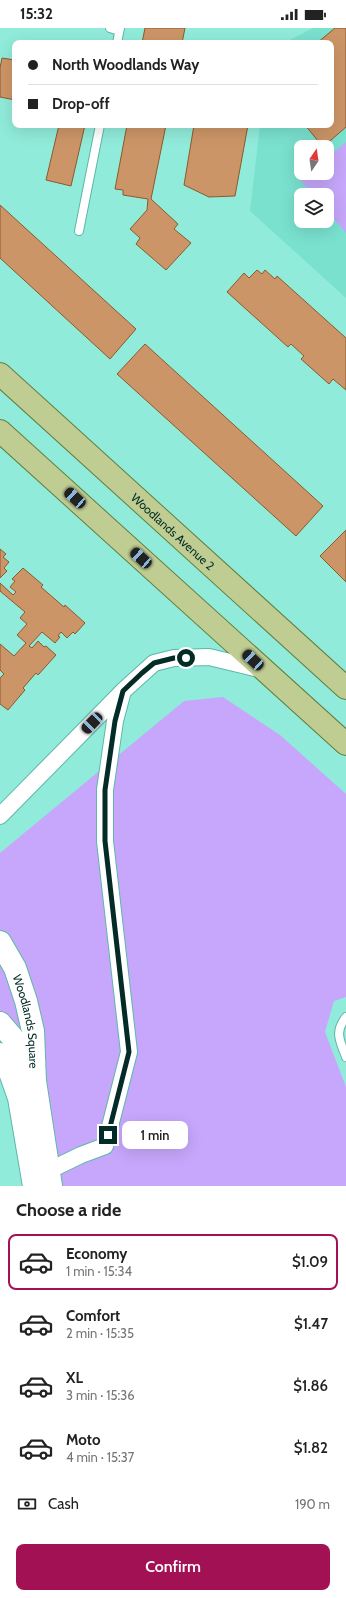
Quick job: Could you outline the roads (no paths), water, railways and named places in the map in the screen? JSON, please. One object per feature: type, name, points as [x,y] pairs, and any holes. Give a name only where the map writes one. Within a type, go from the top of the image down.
[{"type":"main road","name":"Woodlands Avenue 2","points":[[0,374],[346,688]]},
{"type":"main road","points":[[0,431],[346,744]]},
{"type":"street","points":[[0,816],[123,691],[154,663],[174,658],[210,657],[264,670]]},
{"type":"street","points":[[44,1181],[81,1155],[104,1146],[129,1052],[105,841],[105,790],[115,721],[123,691]]},
{"type":"street","name":"Woodlands Square","points":[[0,942],[14,968],[26,1001],[33,1031],[35,1081],[44,1181]]},
{"type":"street","name":"Woodlands Square","points":[[0,1023],[12,1037],[35,1081]]},
{"type":"street","name":"Woodlands Square","points":[[0,1054],[7,1064],[19,1098],[44,1181]]},
{"type":"lane","points":[[110,28],[119,29],[117,40]]},
{"type":"lane","points":[[79,231],[99,128]]},
{"type":"lane","points":[[346,1017],[340,1024],[339,1036],[346,1056]]}]
